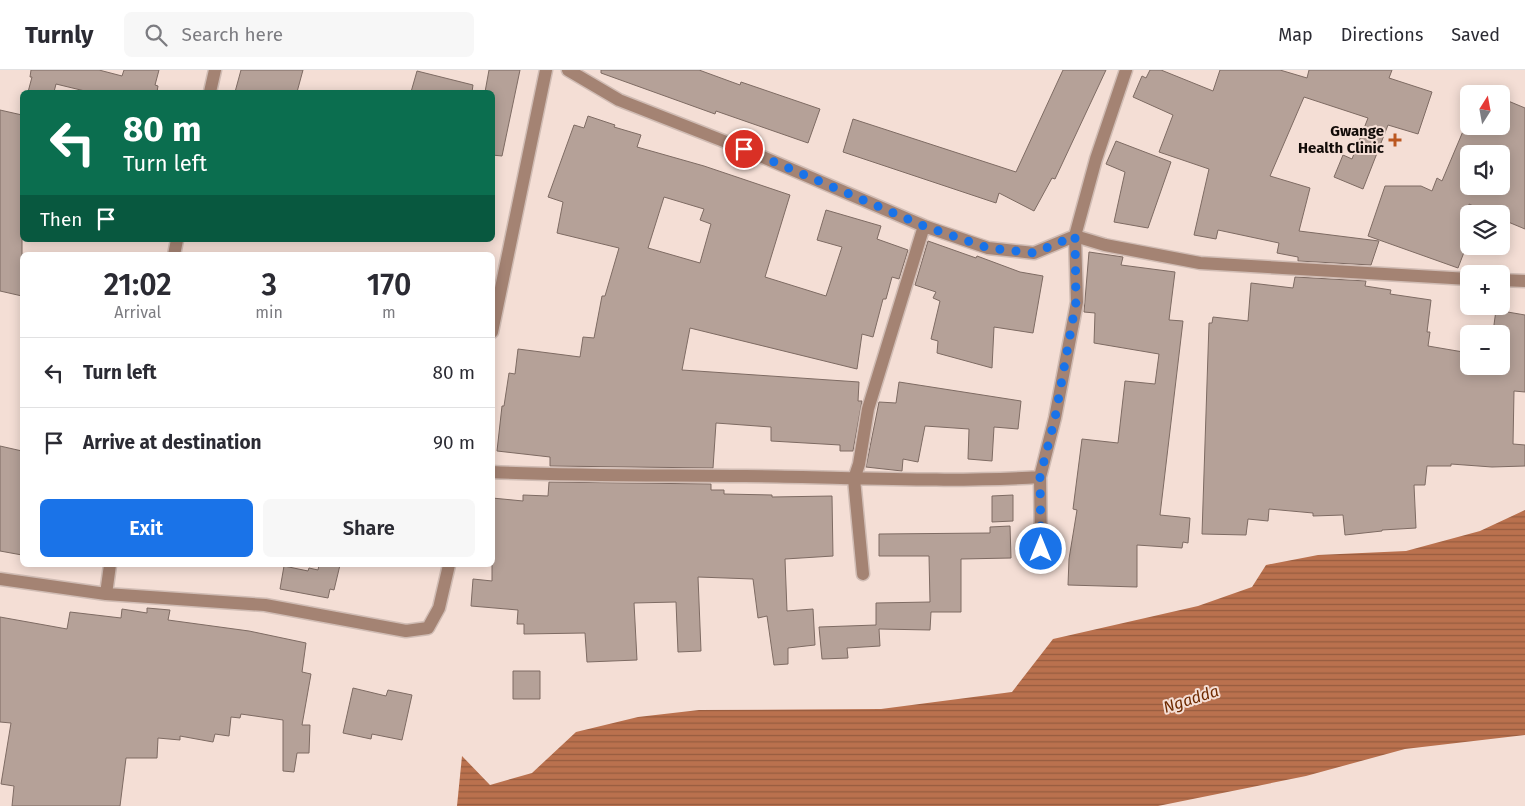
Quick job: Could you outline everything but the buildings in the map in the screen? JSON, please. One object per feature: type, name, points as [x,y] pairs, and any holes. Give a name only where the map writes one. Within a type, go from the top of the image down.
[{"type":"street","points":[[210,90],[215,70]]},
{"type":"street","points":[[495,317],[546,70]]},
{"type":"street","points":[[568,70],[619,100],[744,149],[924,226],[988,248],[1034,253],[1075,236],[1106,245],[1200,263],[1460,278]]},
{"type":"street","points":[[1041,549],[1040,477],[1055,418],[1076,302],[1075,236],[1096,159],[1126,70]]},
{"type":"street","points":[[863,574],[854,479],[859,464],[868,409],[924,226]]},
{"type":"street","points":[[1510,280],[1525,281]]},
{"type":"street","points":[[495,472],[572,476],[747,476],[854,479],[1009,479],[1040,477]]},
{"type":"street","points":[[106,594],[110,567]]},
{"type":"street","points":[[0,579],[106,594],[264,605],[406,631],[428,628],[438,608],[448,567]]},
{"type":"water","name":"Ngadda","points":[[1525,510],[1525,735],[1405,749],[1306,776],[1158,806],[457,806],[462,756],[490,785],[532,773],[576,732],[638,717],[699,710],[881,709],[1012,692],[1053,639],[1198,606],[1252,587],[1266,565],[1318,555],[1406,551],[1480,531]]},
{"type":"place","name":"Gwange Health Clinic","points":[[1395,140]]},
{"type":"route","points":[[744,149],[924,226],[988,248],[1034,253],[1075,236],[1076,302],[1055,418],[1040,477],[1041,549]]}]
